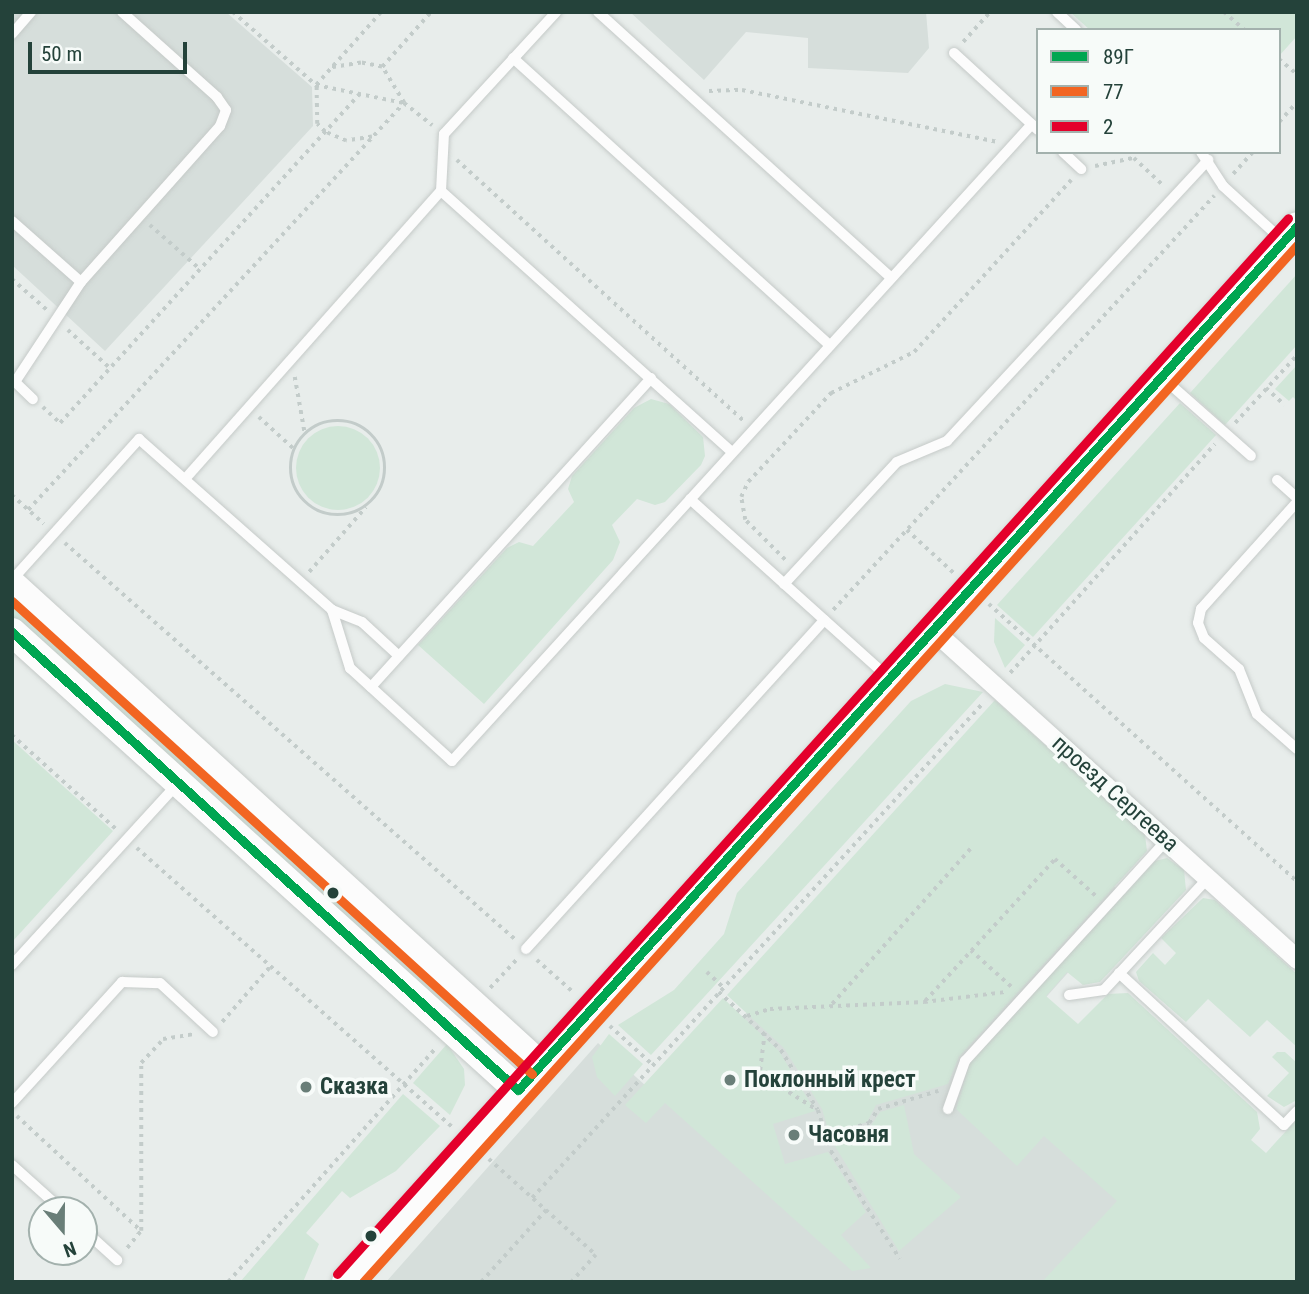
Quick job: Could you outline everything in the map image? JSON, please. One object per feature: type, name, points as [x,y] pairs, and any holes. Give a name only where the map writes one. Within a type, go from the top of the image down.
[{"type":"main road","points":[[346,1282],[1290,233]]},
{"type":"main road","points":[[12,582],[540,1065]]},
{"type":"main road","points":[[12,632],[518,1090]]},
{"type":"street","name":"проезд Сергеева","points":[[933,630],[1297,959]]},
{"type":"lane","points":[[12,34],[31,12]]},
{"type":"lane","points":[[33,399],[14,381],[81,282],[220,126],[226,110],[218,97],[122,12]]},
{"type":"lane","points":[[185,479],[441,191],[444,134],[556,12]]},
{"type":"lane","points":[[598,12],[891,278]]},
{"type":"lane","points":[[1057,12],[1074,28]]},
{"type":"lane","points":[[332,610],[350,668],[452,761],[1013,145],[1035,127],[954,53]]},
{"type":"lane","points":[[513,58],[830,345]]},
{"type":"lane","points":[[1065,154],[1081,169]]},
{"type":"lane","points":[[784,584],[897,462],[947,441],[1174,195],[1204,156],[1223,186],[1290,233]]},
{"type":"lane","points":[[441,191],[733,452]]},
{"type":"lane","points":[[12,221],[81,282]]},
{"type":"lane","points":[[1161,376],[1251,456]]},
{"type":"lane","points":[[371,687],[651,378]]},
{"type":"lane","points":[[12,582],[139,439],[332,610],[362,622],[399,656]]},
{"type":"lane","points":[[1277,480],[1297,500],[1201,608],[1198,624],[1204,638],[1239,669],[1257,713],[1297,750]]},
{"type":"lane","points":[[690,499],[889,679]]},
{"type":"lane","points":[[526,949],[824,620]]},
{"type":"lane","points":[[12,965],[179,783]]},
{"type":"lane","points":[[948,1109],[965,1061],[1167,840]]},
{"type":"lane","points":[[1069,995],[1104,990],[1209,878]]},
{"type":"lane","points":[[1119,973],[1284,1125],[1297,1111]]},
{"type":"lane","points":[[12,1103],[122,982],[160,983],[213,1032]]},
{"type":"lane","points":[[12,1166],[46,1196]]},
{"type":"lane","points":[[98,1243],[117,1260]]},
{"type":"path","points":[[233,12],[316,85],[404,103]]},
{"type":"path","points":[[372,137],[346,141],[325,132],[317,124],[316,85],[382,12]]},
{"type":"path","points":[[382,67],[431,12]]},
{"type":"path","points":[[954,53],[990,12]]},
{"type":"path","points":[[1224,12],[1243,28]]},
{"type":"path","points":[[1281,61],[1297,74]]},
{"type":"path","points":[[331,68],[361,63],[382,67],[404,103],[450,140],[452,155],[754,429]]},
{"type":"path","points":[[685,90],[742,90],[1013,145]]},
{"type":"path","points":[[33,399],[60,423],[359,94]]},
{"type":"path","points":[[1281,120],[1297,102]]},
{"type":"path","points":[[28,510],[404,103]]},
{"type":"path","points":[[824,620],[1250,154]]},
{"type":"path","points":[[797,571],[745,520],[741,497],[748,482],[831,393],[914,352],[1081,169],[1134,158],[1174,195]]},
{"type":"path","points":[[139,216],[201,270]]},
{"type":"path","points":[[532,1198],[1296,356]]},
{"type":"path","points":[[292,359],[305,434]]},
{"type":"path","points":[[1266,388],[1285,405]]},
{"type":"path","points":[[248,408],[294,449]]},
{"type":"path","points":[[300,582],[370,503],[385,470],[382,451],[372,436],[357,425],[339,421],[321,424],[305,434],[294,449],[290,467],[303,500],[318,511],[336,515],[355,512],[370,503]]},
{"type":"path","points":[[12,495],[526,949],[652,1064]]},
{"type":"path","points":[[906,530],[1297,881]]},
{"type":"path","points":[[12,735],[269,968],[404,1083],[596,1255],[572,1282]]},
{"type":"path","points":[[832,1005],[970,849]]},
{"type":"path","points":[[924,1002],[1055,859],[1105,905]]},
{"type":"path","points":[[475,1004],[526,949]]},
{"type":"path","points":[[747,1016],[770,1009],[924,1002],[1015,991],[971,951]]},
{"type":"path","points":[[117,1260],[141,1231],[141,1063],[163,1039],[213,1032],[269,968]]},
{"type":"path","points":[[707,972],[723,987]]},
{"type":"path","points":[[719,992],[765,1032],[818,1110],[831,1151],[900,1259]]},
{"type":"path","points":[[228,1282],[453,1029]]},
{"type":"path","points":[[760,1074],[765,1032]]},
{"type":"path","points":[[746,1078],[760,1074],[818,1110]]},
{"type":"path","points":[[826,1136],[869,1123],[878,1109],[954,1087]]},
{"type":"path","points":[[12,1112],[141,1231]]},
{"type":"path","points":[[481,1282],[546,1210]]},
{"type":"shaded area","points":[[12,12],[226,12],[312,87],[313,126],[105,351],[12,265]]},
{"type":"shaded area","points":[[630,12],[926,12],[929,48],[908,73],[808,68],[808,38],[746,32],[704,80]]},
{"type":"shaded area","points":[[976,758],[1131,902],[1016,1031],[1124,1202],[1049,1282],[386,1282],[598,1043],[665,1103]]},
{"type":"green space","points":[[1070,12],[1297,12],[1297,36],[1281,54],[1281,28],[1088,28]]},
{"type":"green space","points":[[1297,274],[1297,345],[1225,425],[1190,393]]},
{"type":"green space","points":[[1297,365],[1297,401],[1293,397],[1289,401],[1275,389]]},
{"type":"green space","points":[[651,399],[669,404],[703,437],[705,456],[701,465],[665,502],[655,505],[637,499],[612,525],[620,542],[613,560],[484,704],[418,645],[507,548],[519,542],[533,546],[574,502],[568,489],[572,476],[634,408]]},
{"type":"green space","points":[[1180,403],[1216,435],[1033,637],[997,605]]},
{"type":"green space","points":[[330,426],[346,426],[362,433],[373,444],[380,460],[377,484],[368,498],[346,510],[330,510],[314,503],[303,492],[296,476],[296,460],[303,444],[314,433]]},
{"type":"green space","points":[[12,599],[456,1004],[445,1007],[12,617]]},
{"type":"green space","points":[[995,618],[1025,645],[1005,668],[994,642]]},
{"type":"green space","points":[[945,684],[983,692],[651,1055],[618,1025],[674,990],[724,934],[737,893],[911,701]]},
{"type":"green space","points":[[995,700],[1145,835],[1147,851],[959,1057],[948,1084],[876,1105],[867,1122],[829,1133],[822,1109],[784,1048],[727,995]]},
{"type":"green space","points":[[12,740],[113,831],[12,942]]},
{"type":"green space","points":[[1167,858],[1184,870],[1186,890],[1100,982],[1083,985],[1067,972],[1046,996],[1078,1024],[1108,994],[1128,993],[1257,1112],[1260,1129],[1251,1140],[1266,1153],[1297,1119],[1297,1282],[1042,1282],[1117,1201],[1044,1136],[1017,1166],[956,1109],[970,1063],[1155,861]]},
{"type":"green space","points":[[1203,898],[1215,900],[1297,974],[1297,1047],[1267,1020],[1250,1037],[1208,999],[1186,1022],[1139,981],[1136,972],[1153,953],[1165,965],[1176,953],[1161,938]]},
{"type":"green space","points":[[723,998],[779,1051],[815,1111],[773,1124],[785,1164],[828,1152],[866,1212],[841,1235],[871,1268],[852,1271],[665,1103],[646,1123],[625,1105]]},
{"type":"green space","points":[[609,1034],[643,1064],[615,1096],[597,1077],[592,1057]]},
{"type":"green space","points":[[447,1044],[464,1069],[465,1085],[450,1115],[413,1083]]},
{"type":"green space","points":[[1277,1052],[1285,1052],[1297,1063],[1297,1100],[1284,1107],[1267,1096],[1289,1073],[1272,1057]]},
{"type":"green space","points":[[403,1094],[440,1126],[396,1171],[350,1198],[342,1191],[306,1233],[319,1244],[303,1282],[240,1282]]},
{"type":"green space","points":[[904,1105],[914,1154],[961,1197],[899,1251],[830,1138],[871,1126],[880,1112]]},
{"type":"transit line","name":"2","points":[[337,1274],[1288,218]]},
{"type":"transit line","name":"89Г","points":[[12,632],[518,1090],[1297,226]]},
{"type":"transit line","name":"77","points":[[363,1282],[1297,245]]},
{"type":"transit line","name":"77","points":[[12,601],[532,1074]]},
{"type":"place","name":"Поклонный крест","points":[[730,1080]]},
{"type":"place","name":"Сказка","points":[[306,1087]]},
{"type":"place","name":"Часовня","points":[[794,1135]]}]
